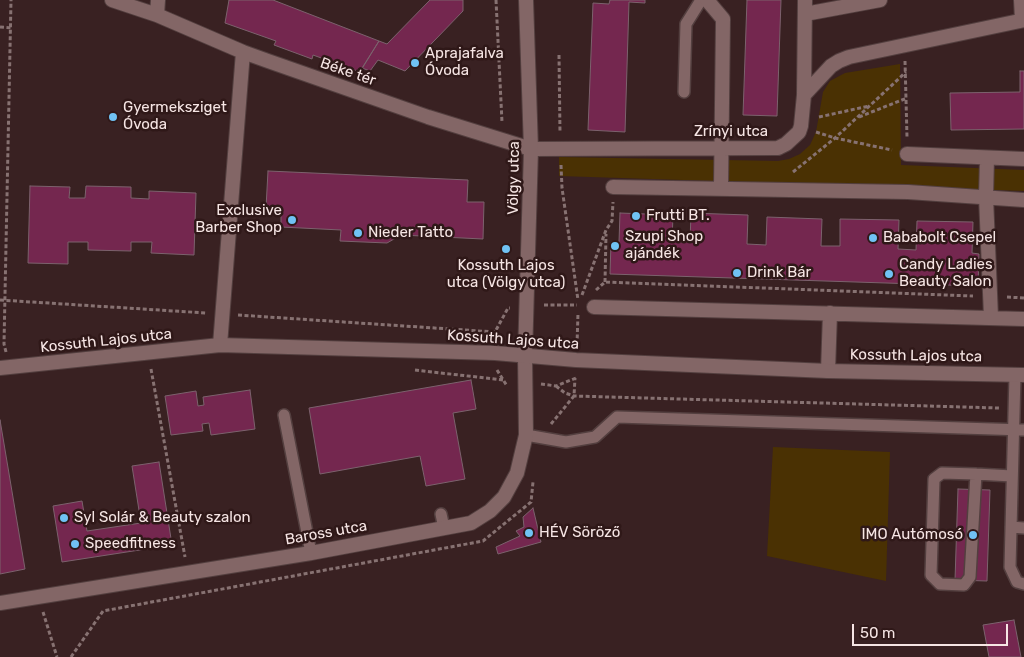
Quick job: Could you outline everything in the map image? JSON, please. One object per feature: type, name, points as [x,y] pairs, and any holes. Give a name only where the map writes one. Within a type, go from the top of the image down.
[{"type":"street","name":"Béke tér","points":[[112,0],[157,15],[243,52],[428,117],[531,149]]},
{"type":"street","points":[[157,15],[158,0]]},
{"type":"street","name":"Völgy utca","points":[[525,356],[531,149],[526,0]]},
{"type":"street","points":[[707,0],[723,19],[721,188]]},
{"type":"street","points":[[805,0],[805,128]]},
{"type":"street","points":[[805,14],[880,0]]},
{"type":"street","points":[[804,95],[831,66],[849,57],[1023,20],[1021,0]]},
{"type":"street","points":[[220,345],[243,52]]},
{"type":"street","name":"Zrínyi utca","points":[[531,149],[722,147],[768,149],[778,148],[794,139],[805,128]]},
{"type":"street","points":[[908,154],[1024,159]]},
{"type":"street","points":[[987,158],[986,197],[991,317]]},
{"type":"street","points":[[613,187],[908,192],[1024,200]]},
{"type":"street","points":[[590,303],[830,313],[1024,318]]},
{"type":"street","points":[[828,371],[830,313]]},
{"type":"street","name":"Kossuth Lajos utca","points":[[3,362],[220,345],[495,353],[576,360],[828,371],[1019,375]]},
{"type":"street","name":"Baross utca","points":[[0,603],[311,553],[471,524],[490,511],[504,497],[517,473],[526,436],[525,356]]},
{"type":"lane","points":[[684,92],[686,24],[701,0]]},
{"type":"lane","points":[[1019,375],[1014,408],[1019,430],[1012,476],[1010,567],[1017,582],[1024,584]]},
{"type":"lane","points":[[284,415],[311,553]]},
{"type":"lane","points":[[526,436],[566,442],[595,437],[617,417],[1019,430]]},
{"type":"lane","points":[[976,474],[970,577],[964,586],[940,584],[931,575],[934,479],[942,473],[976,474],[1012,476]]},
{"type":"lane","points":[[441,514],[444,528]]},
{"type":"lane","points":[[1011,527],[1024,528]]},
{"type":"path","points":[[3,362],[12,28],[11,0]]},
{"type":"path","points":[[496,0],[502,124]]},
{"type":"path","points":[[0,27],[12,28]]},
{"type":"path","points":[[559,55],[562,188],[579,305]]},
{"type":"path","points":[[870,106],[812,118],[805,128],[835,138],[908,154],[905,59],[896,60]]},
{"type":"path","points":[[772,190],[835,138],[906,72]]},
{"type":"path","points":[[857,118],[907,98]]},
{"type":"path","points":[[579,305],[606,230],[612,221],[613,187]]},
{"type":"path","points":[[605,282],[606,230]]},
{"type":"path","points":[[592,293],[605,282],[1024,298]]},
{"type":"path","points":[[0,300],[496,332]]},
{"type":"path","points":[[579,305],[590,303]]},
{"type":"path","points":[[144,370],[160,368]]},
{"type":"path","points":[[151,369],[186,558]]},
{"type":"path","points":[[414,370],[504,380]]},
{"type":"path","points":[[575,378],[556,386],[565,393],[574,396],[1014,408]]},
{"type":"path","points":[[540,437],[574,396]]},
{"type":"path","points":[[71,657],[103,611],[483,541]]},
{"type":"path","points":[[41,596],[44,618],[57,657]]},
{"type":"shaded area","points":[[900,64],[901,165],[1024,170],[1024,191],[559,176],[559,157],[778,161],[789,159],[800,154],[810,145],[816,132],[823,92],[830,81],[845,73]]},
{"type":"shaded area","points":[[773,447],[890,452],[886,581],[767,556]]},
{"type":"building","points":[[229,0],[273,0],[379,41],[360,72],[313,55],[312,59],[274,45],[276,41],[225,23]]},
{"type":"building","points":[[430,0],[463,0],[463,11],[405,71],[378,60],[370,71],[362,68],[379,41],[387,44]]},
{"type":"building","points":[[610,0],[645,0],[645,3],[629,2],[625,132],[588,130],[593,3],[609,4]]},
{"type":"building","points":[[747,0],[781,0],[777,116],[743,115]]},
{"type":"building","points":[[1020,71],[1024,71],[1024,129],[951,130],[950,93],[1020,92]]},
{"type":"building","points":[[268,171],[468,180],[467,202],[484,202],[483,239],[401,235],[387,243],[340,241],[341,230],[281,227],[281,209],[266,208]]},
{"type":"building","points":[[30,186],[70,187],[69,198],[85,198],[86,186],[131,187],[131,198],[149,199],[149,191],[196,193],[194,255],[151,253],[152,242],[131,242],[131,251],[88,250],[88,242],[68,242],[68,264],[28,263]]},
{"type":"building","points":[[620,213],[673,215],[672,242],[690,242],[691,213],[748,215],[747,244],[766,245],[767,217],[822,219],[821,246],[840,246],[840,219],[899,220],[898,249],[916,250],[917,221],[973,222],[972,253],[979,254],[978,286],[610,274],[611,242],[619,242]]},
{"type":"building","points":[[471,380],[476,409],[453,413],[465,479],[426,486],[420,456],[320,474],[309,408]]},
{"type":"building","points":[[250,390],[255,429],[211,435],[209,423],[202,424],[203,431],[171,435],[165,396],[196,391],[198,406],[204,405],[203,397]]},
{"type":"building","points":[[0,420],[25,569],[0,574]]},
{"type":"building","points":[[159,462],[172,545],[62,562],[53,506],[82,501],[87,531],[141,523],[132,466]]},
{"type":"building","name":"IMO Autómosó","points":[[958,489],[990,490],[987,581],[955,580]]},
{"type":"building","name":"HÉV Söröző","points":[[533,508],[541,542],[498,554],[496,547],[520,536],[516,531],[524,527],[523,517]]},
{"type":"building","points":[[1014,620],[1021,657],[989,657],[983,625]]},
{"type":"place","name":"Aprajafalva Óvoda","points":[[415,63]]},
{"type":"place","name":"Gyermeksziget Óvoda","points":[[113,117]]},
{"type":"place","name":"Frutti BT.","points":[[636,216]]},
{"type":"place","name":"Exclusive Barber Shop","points":[[292,220]]},
{"type":"place","name":"Nieder Tatto","points":[[358,233]]},
{"type":"place","name":"Bababolt Csepel","points":[[873,238]]},
{"type":"place","name":"Szupi Shop ajándék","points":[[615,246]]},
{"type":"place","name":"Kossuth Lajos utca (Völgy utca)","points":[[506,249]]},
{"type":"place","name":"Drink Bár","points":[[737,273]]},
{"type":"place","name":"Candy Ladies Beauty Salon","points":[[889,274]]},
{"type":"place","name":"Syl Solár & Beauty szalon","points":[[64,518]]},
{"type":"place","name":"HÉV Söröző","points":[[529,533]]},
{"type":"place","name":"IMO Autómosó","points":[[973,535]]},
{"type":"place","name":"Speedfitness","points":[[75,544]]}]
